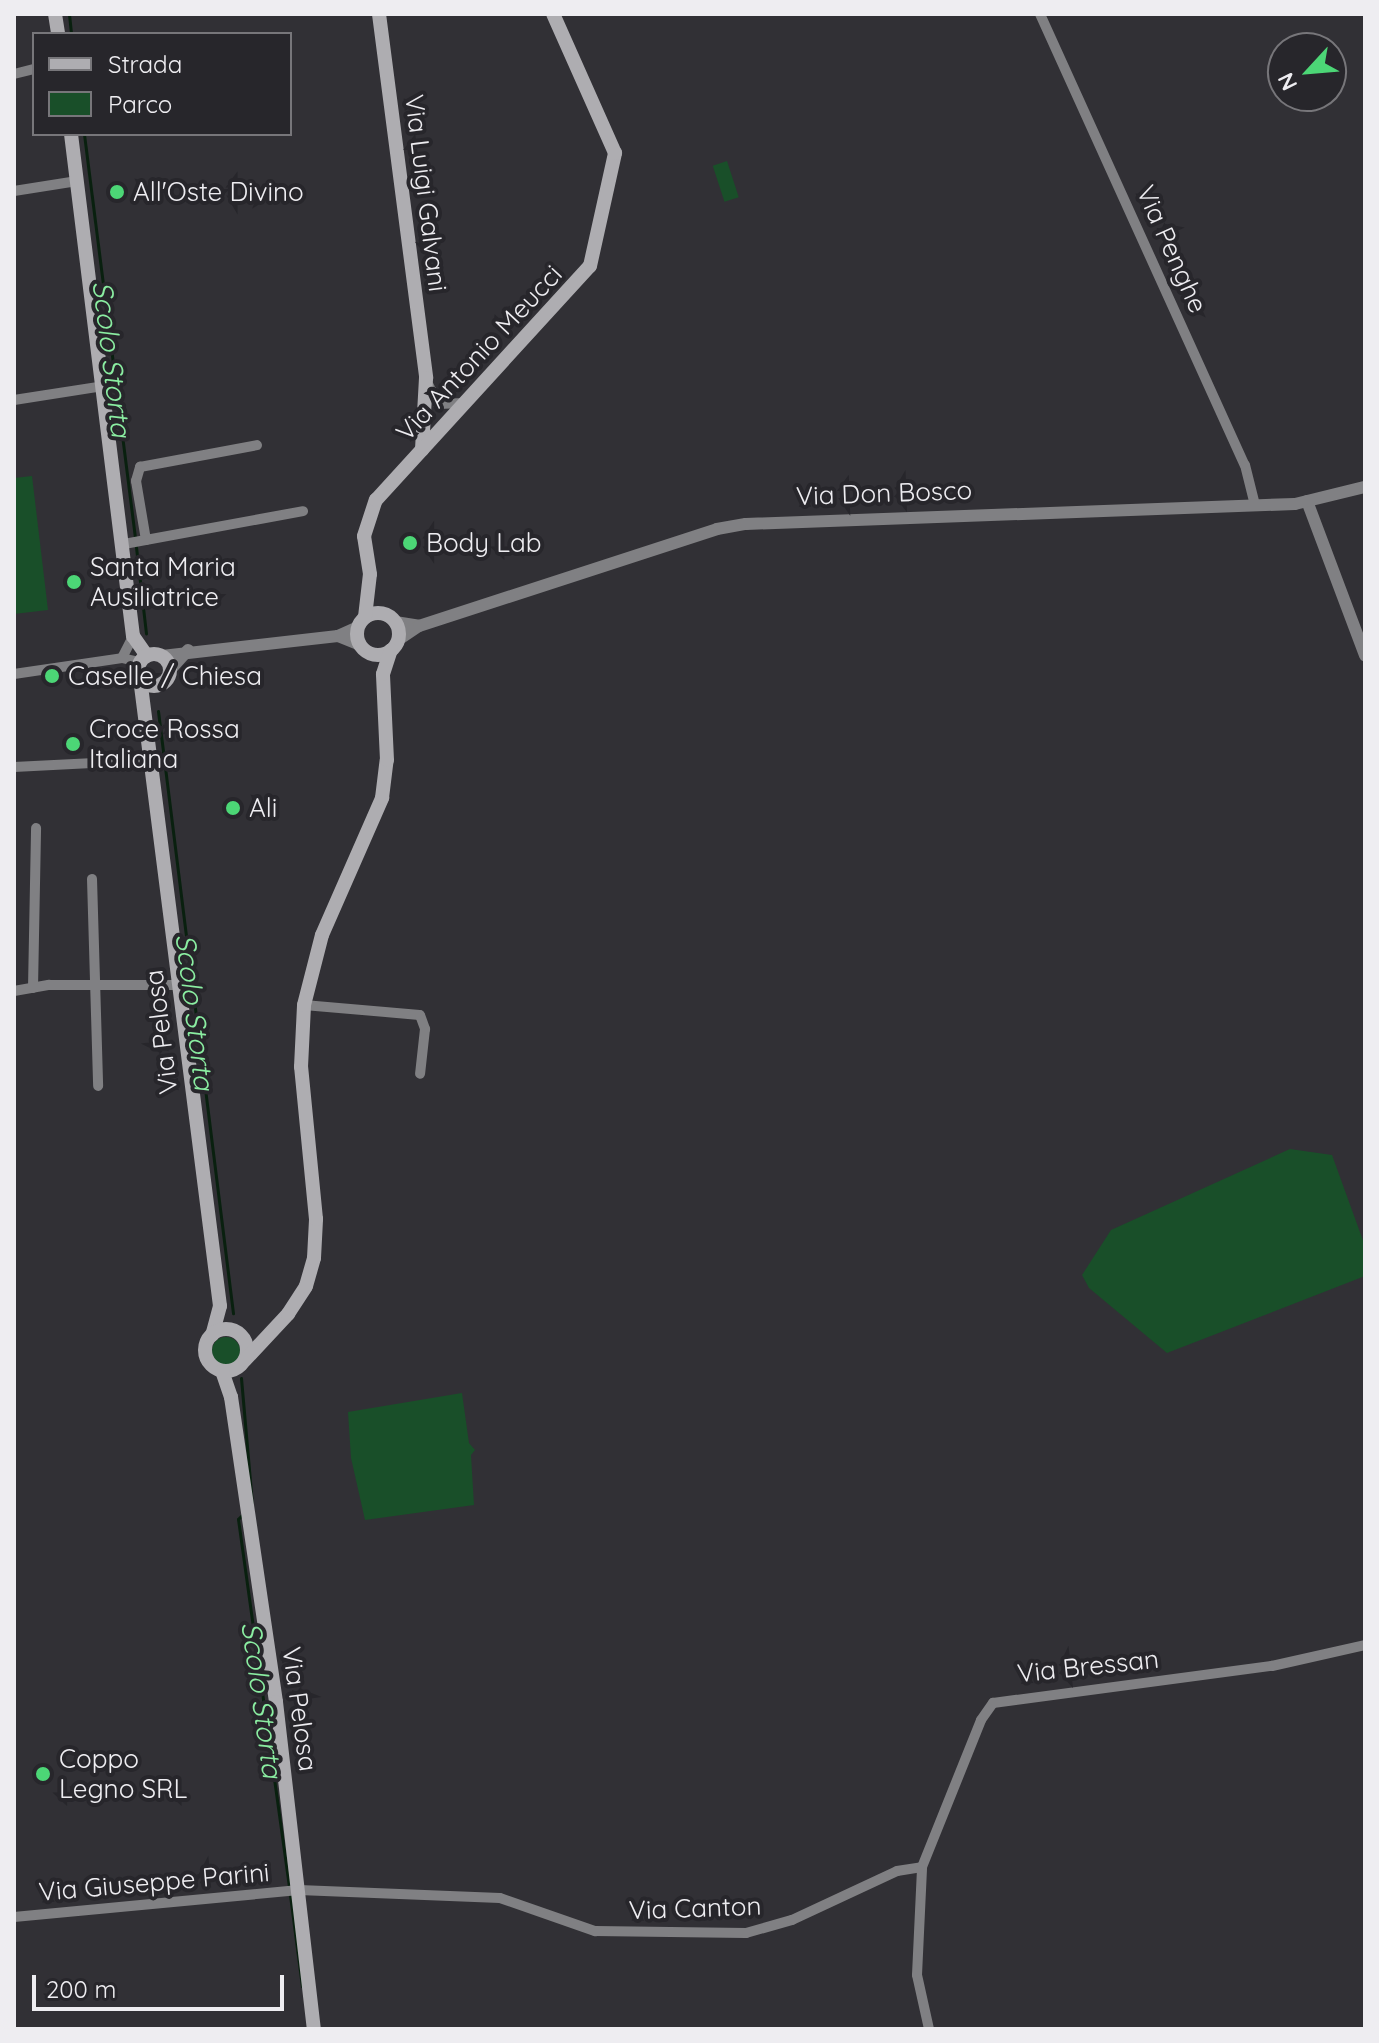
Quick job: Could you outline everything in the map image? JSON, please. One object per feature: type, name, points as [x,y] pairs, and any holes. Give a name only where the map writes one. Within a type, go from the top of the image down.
[{"type":"main road","name":"Via Luigi Galvani","points":[[379,14],[426,378],[422,450]]},
{"type":"main road","name":"Via Antonio Meucci","points":[[361,622],[370,584],[364,536],[376,500],[469,402],[590,266],[615,153],[553,14]]},
{"type":"main road","points":[[71,136],[103,386],[135,542],[133,636],[155,661],[156,686],[142,706]]},
{"type":"main road","name":"Via Antonio Meucci","points":[[370,584],[389,618]]},
{"type":"main road","points":[[234,1367],[276,1327],[306,1286],[314,1258],[316,1219],[301,1067],[304,1005],[322,935],[382,798],[387,760],[383,674],[394,645],[389,618]]},
{"type":"main road","name":"Via Don Bosco","points":[[361,622],[389,618]]},
{"type":"main road","points":[[361,622],[366,649],[383,674]]},
{"type":"main road","name":"Via Don Bosco","points":[[366,649],[394,645]]},
{"type":"main road","points":[[155,661],[140,678],[156,686]]},
{"type":"main road","name":"Via Pelosa","points":[[140,678],[220,1306],[212,1335],[205,1346],[207,1359],[234,1367]]},
{"type":"main road","name":"Via Pelosa","points":[[220,1306],[247,1347],[234,1367],[231,1397],[293,1891],[314,2029]]},
{"type":"main road","points":[[212,1335],[276,1327]]},
{"type":"street","name":"Via Penghe","points":[[1040,14],[1238,450],[1255,505]]},
{"type":"street","points":[[14,191],[77,181]]},
{"type":"street","points":[[426,378],[438,404],[469,402]]},
{"type":"street","points":[[14,400],[103,386]]},
{"type":"street","points":[[257,445],[140,467],[136,481],[135,542],[303,511]]},
{"type":"street","name":"Via Don Bosco","points":[[394,645],[419,626],[717,529],[746,524],[1255,505],[1307,501],[1365,487]]},
{"type":"street","points":[[1307,501],[1365,655]]},
{"type":"street","name":"Via Don Bosco","points":[[389,618],[419,626]]},
{"type":"street","name":"Via Don Bosco","points":[[155,661],[188,650],[338,636],[361,622]]},
{"type":"street","points":[[122,658],[133,636]]},
{"type":"street","name":"Via Don Bosco","points":[[338,636],[366,649]]},
{"type":"street","points":[[14,674],[122,658],[155,661]]},
{"type":"street","points":[[14,767],[150,760]]},
{"type":"street","points":[[33,988],[36,828]]},
{"type":"street","points":[[92,879],[98,985],[98,1086]]},
{"type":"street","points":[[14,991],[98,985],[180,985]]},
{"type":"street","points":[[304,1005],[420,1015],[425,1029],[420,1074]]},
{"type":"street","name":"Via Bressan","points":[[922,1867],[981,1720],[1000,1699],[1272,1666],[1365,1645]]},
{"type":"street","points":[[922,1867],[917,1975],[929,2029]]},
{"type":"street","name":"Via Canton","points":[[293,1891],[500,1898],[595,1931],[746,1933],[792,1920],[897,1871],[922,1867]]},
{"type":"street","name":"Via Giuseppe Parini","points":[[14,1917],[293,1891]]},
{"type":"green space","points":[[727,161],[739,197],[724,202],[713,166]]},
{"type":"green space","points":[[32,476],[48,610],[14,614],[14,478]]},
{"type":"green space","points":[[1290,1149],[1332,1155],[1365,1246],[1365,1276],[1167,1353],[1089,1288],[1082,1275],[1111,1230]]},
{"type":"green space","points":[[226,1337],[236,1341],[240,1351],[236,1361],[226,1365],[216,1361],[212,1351],[216,1341]]},
{"type":"green space","points":[[462,1393],[469,1443],[475,1450],[471,1455],[474,1505],[365,1520],[351,1458],[348,1412]]},
{"type":"waterway","name":"Scolo Storta","points":[[69,14],[71,32]]},
{"type":"waterway","name":"Scolo Storta","points":[[84,136],[135,539]]},
{"type":"waterway","name":"Scolo Storta","points":[[136,547],[146,633]]},
{"type":"waterway","name":"Scolo Storta","points":[[158,711],[233,1313]]},
{"type":"waterway","name":"Scolo Storta","points":[[241,1378],[252,1504]]},
{"type":"waterway","name":"Scolo Storta","points":[[244,1513],[238,1519],[289,1887]]},
{"type":"waterway","name":"Scolo Storta","points":[[290,1895],[302,1986]]},
{"type":"place","name":"All'Oste Divino","points":[[117,192]]},
{"type":"place","name":"Body Lab","points":[[410,543]]},
{"type":"place","name":"Santa Maria Ausiliatrice","points":[[74,582]]},
{"type":"place","name":"Caselle / Chiesa","points":[[52,676]]},
{"type":"place","name":"Croce Rossa Italiana","points":[[73,744]]},
{"type":"place","name":"Ali","points":[[233,808]]},
{"type":"place","name":"Coppo Legno SRL","points":[[43,1774]]}]
